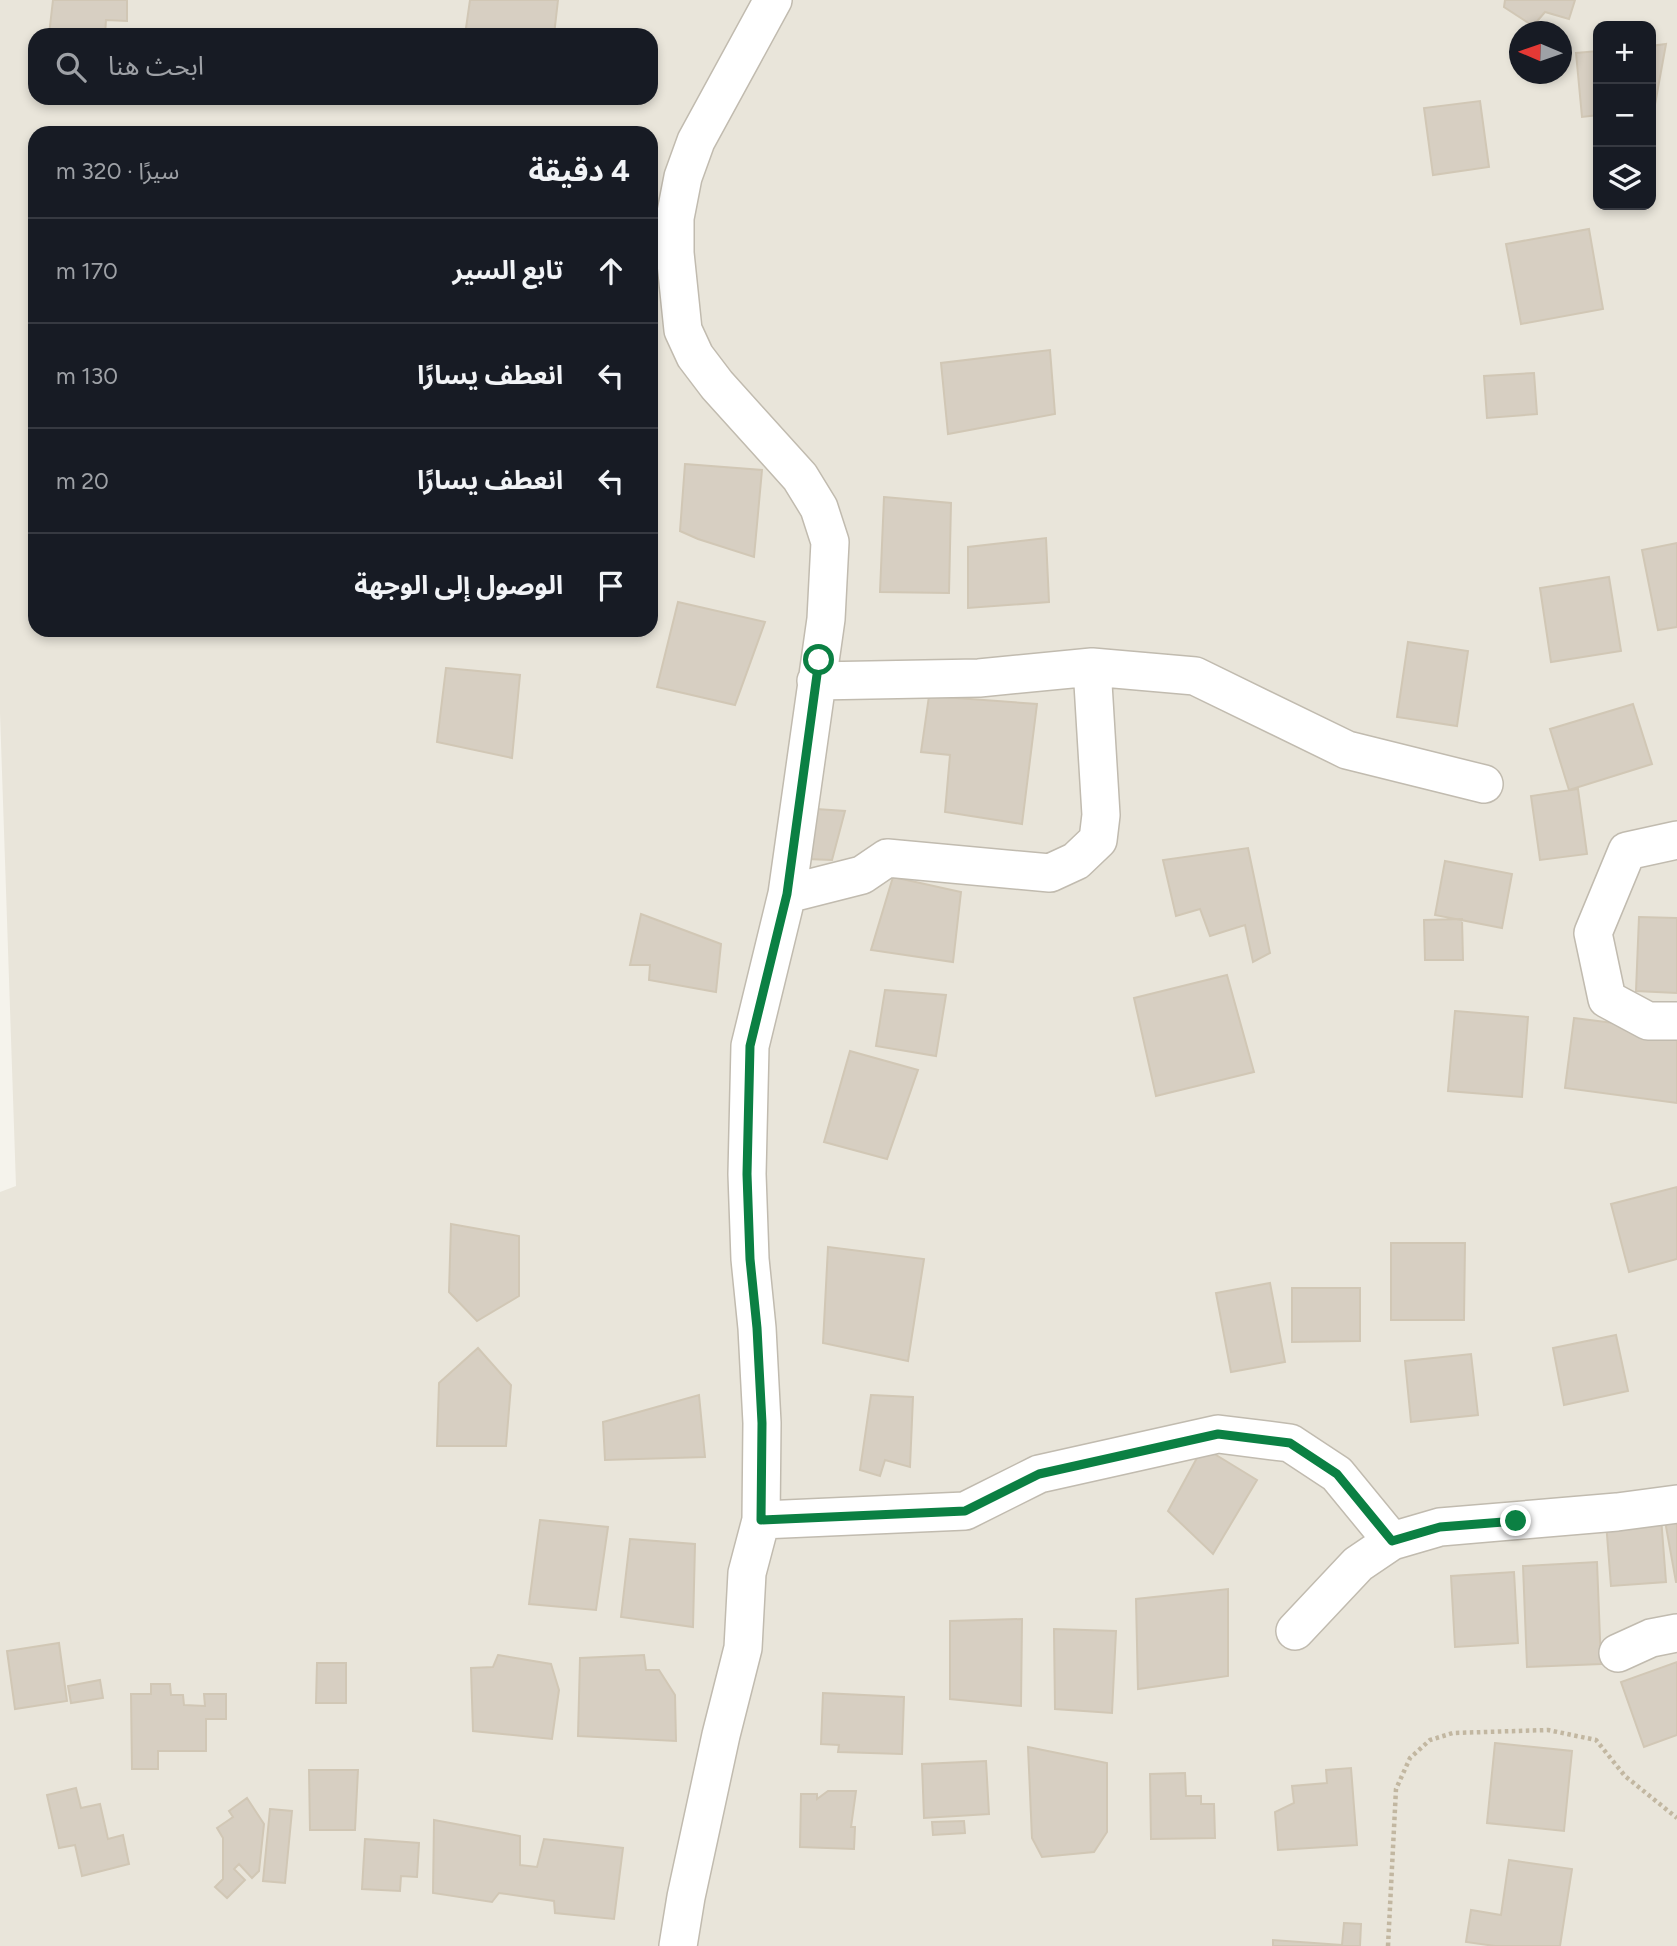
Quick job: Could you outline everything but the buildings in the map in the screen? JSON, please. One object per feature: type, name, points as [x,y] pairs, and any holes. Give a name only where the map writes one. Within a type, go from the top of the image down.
[{"type":"street","points":[[678,1946],[718,1748],[743,1648],[747,1573],[761,1520],[762,1423],[750,1259],[747,1110],[750,1046],[787,894],[826,619],[830,542],[819,508],[800,477],[717,385],[695,356],[683,330],[675,253],[675,218],[683,177],[696,141],[773,0]]},
{"type":"street","points":[[816,681],[979,678],[1092,667],[1195,676],[1347,750],[1484,784]]},
{"type":"street","points":[[787,894],[862,875],[887,858],[1050,873],[1076,861],[1098,840],[1101,815],[1092,667]]},
{"type":"street","points":[[1677,840],[1627,851],[1593,933],[1607,999],[1648,1021],[1677,1021]]},
{"type":"street","points":[[761,1520],[965,1511],[1039,1474],[1218,1434],[1290,1443],[1337,1474],[1392,1541]]},
{"type":"street","points":[[1294,1631],[1358,1564],[1392,1541],[1440,1527],[1617,1513],[1677,1503]]},
{"type":"street","points":[[1618,1653],[1651,1638],[1677,1633]]},
{"type":"path","points":[[1388,1946],[1396,1789],[1410,1758],[1430,1740],[1453,1732],[1548,1730],[1596,1740],[1625,1776],[1677,1818]]},
{"type":"shaded area","points":[[0,0],[1677,0],[1677,1946],[0,1946],[0,1192],[16,1186],[0,713]]},
{"type":"route","points":[[819,660],[787,894],[750,1046],[747,1174],[750,1259],[762,1423],[761,1520],[965,1511],[1039,1474],[1218,1434],[1290,1443],[1337,1474],[1392,1541],[1440,1527],[1516,1521]]}]
